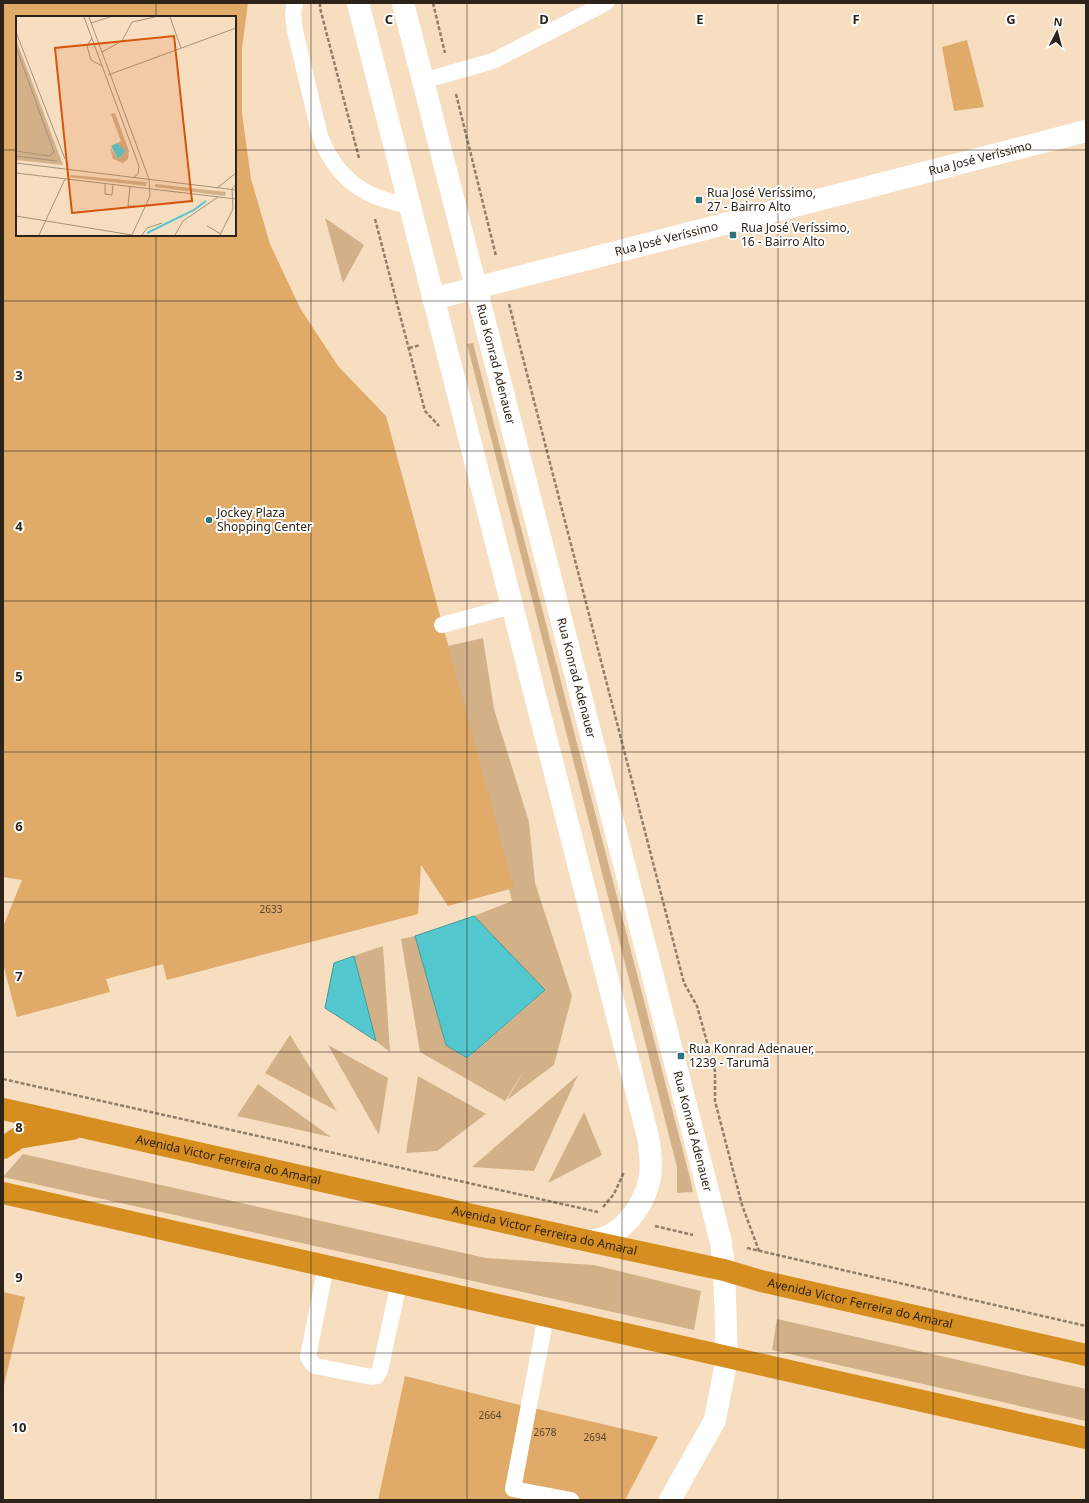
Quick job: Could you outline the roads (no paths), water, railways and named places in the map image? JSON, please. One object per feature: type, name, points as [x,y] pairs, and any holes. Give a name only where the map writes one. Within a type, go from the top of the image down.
[{"type":"highway","name":"Avenida Victor Ferreira do Amaral","points":[[3,1109],[578,1239],[724,1270],[761,1281],[1086,1355]]},
{"type":"highway","points":[[3,1148],[18,1138],[81,1127]]},
{"type":"highway","points":[[3,1193],[1086,1438]]},
{"type":"main road","points":[[358,3],[646,1129],[650,1152],[650,1175],[648,1185],[635,1213],[629,1220],[611,1233],[592,1240],[578,1239]]},
{"type":"main road","name":"Rua Konrad Adenauer","points":[[403,3],[721,1242],[724,1270],[727,1357],[715,1420],[670,1500]]},
{"type":"main road","name":"Rua José Veríssimo","points":[[433,299],[1086,131]]},
{"type":"lane","points":[[295,3],[293,13],[295,31],[320,136],[325,151],[348,179],[368,193],[385,200],[410,206]]},
{"type":"lane","points":[[423,81],[450,72],[493,61],[606,3]]},
{"type":"lane","points":[[442,625],[512,606]]},
{"type":"lane","points":[[326,1266],[308,1357],[315,1366],[372,1377],[377,1376],[380,1370],[399,1282]]},
{"type":"lane","points":[[546,1316],[513,1489],[571,1500]]},
{"type":"water","points":[[474,916],[545,990],[467,1058],[446,1045],[415,936]]},
{"type":"water","points":[[354,956],[376,1041],[325,1008],[334,963]]},
{"type":"place","name":"Rua José Veríssimo, 27 - Bairro Alto","points":[[699,200]]},
{"type":"place","name":"Rua José Veríssimo, 16 - Bairro Alto","points":[[733,235]]},
{"type":"place","name":"Jockey Plaza Shopping Center","points":[[209,520]]},
{"type":"place","name":"Rua Konrad Adenauer, 1239 - Tarumã","points":[[681,1056]]}]
